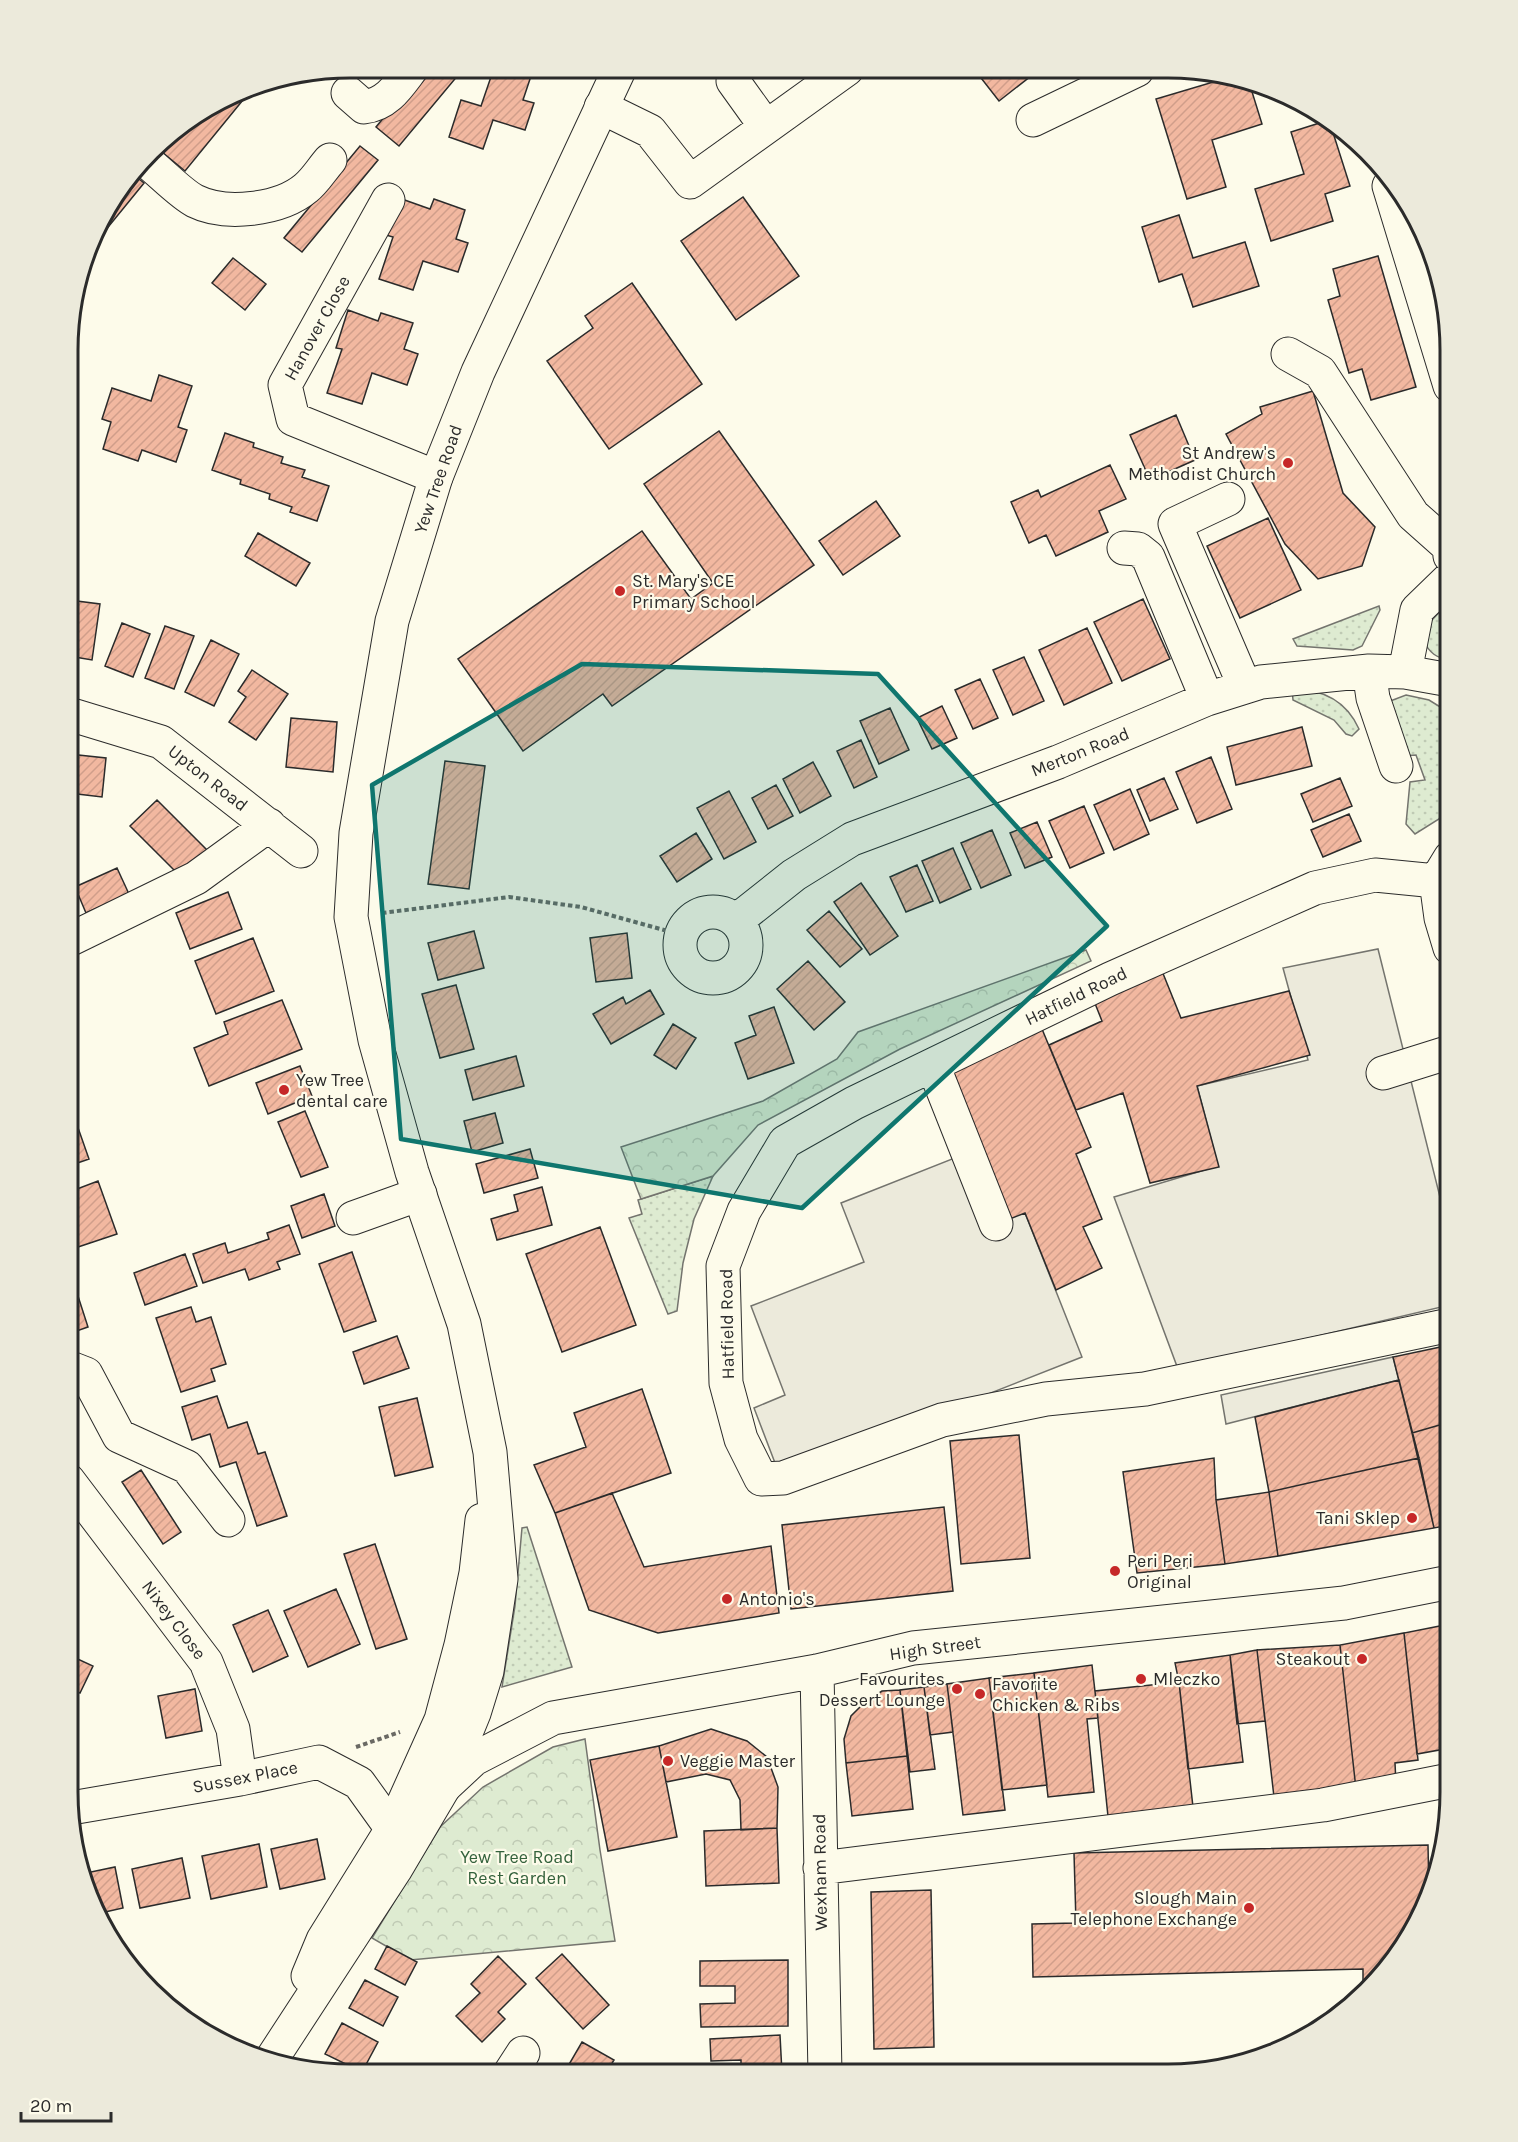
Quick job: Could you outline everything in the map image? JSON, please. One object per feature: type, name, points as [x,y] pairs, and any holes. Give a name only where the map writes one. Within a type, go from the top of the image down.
[{"type":"street","points":[[348,93],[364,107],[376,105],[392,94],[404,78]]},
{"type":"street","name":"Yew Tree Road","points":[[490,1452],[464,1324],[420,1194],[375,1040],[351,917],[356,833],[392,621],[436,477],[478,372],[615,78]]},
{"type":"street","points":[[602,107],[650,131],[690,182],[834,78]]},
{"type":"street","points":[[1034,120],[1121,78]]},
{"type":"street","points":[[733,81],[766,127]]},
{"type":"street","points":[[152,165],[193,201],[213,208],[232,210],[259,207],[288,199],[306,188],[330,160]]},
{"type":"street","name":"Hanover Close","points":[[388,200],[285,385],[293,419],[436,477]]},
{"type":"street","points":[[1404,215],[1440,348]]},
{"type":"street","points":[[1288,354],[1320,372],[1413,515],[1440,540]]},
{"type":"street","points":[[1228,499],[1175,524],[1245,687]]},
{"type":"street","points":[[1124,548],[1138,549],[1148,557],[1208,699]]},
{"type":"street","points":[[1405,672],[1417,610],[1440,588]]},
{"type":"street","points":[[1369,671],[1373,698],[1396,766]]},
{"type":"street","name":"Merton Road","points":[[736,921],[794,875],[852,839],[1058,762],[1208,699],[1261,682],[1369,671],[1405,672],[1440,678]]},
{"type":"street","name":"Upton Road","points":[[78,717],[161,742],[301,851]]},
{"type":"street","points":[[78,936],[196,878],[269,825]]},
{"type":"street","name":"Hatfield Road","points":[[1440,870],[1375,875],[1315,888],[1110,979],[855,1103],[785,1142],[744,1211],[723,1266],[726,1383],[741,1439],[761,1479],[783,1478],[942,1420],[1046,1399],[1145,1389],[1440,1327]]},
{"type":"street","points":[[716,912],[727,915],[743,929],[746,939],[743,960],[728,974],[718,977],[707,977],[697,973],[689,967],[683,957],[680,946],[682,935],[687,925],[695,917],[716,912]]},
{"type":"street","points":[[1383,1073],[1440,1055]]},
{"type":"street","points":[[933,1065],[996,1224]]},
{"type":"street","points":[[353,1218],[420,1194]]},
{"type":"street","points":[[78,1371],[86,1374],[119,1436],[187,1467],[228,1520]]},
{"type":"street","points":[[275,2054],[395,1870],[444,1787],[474,1713],[487,1671],[501,1579],[490,1452]]},
{"type":"street","points":[[275,2053],[323,1940],[392,1829],[441,1720],[476,1573],[490,1452]]},
{"type":"street","name":"Nixey Close","points":[[78,1493],[207,1662],[233,1729],[240,1779]]},
{"type":"street","name":"High Street","points":[[444,1787],[474,1759],[553,1718],[817,1671],[913,1648],[1344,1603],[1440,1584]]},
{"type":"street","name":"Wexham Road","points":[[817,1671],[825,2064]]},
{"type":"street","name":"Sussex Place","points":[[79,1807],[240,1779],[319,1762],[359,1783],[392,1829]]},
{"type":"street","points":[[820,1868],[1323,1805],[1440,1782]]},
{"type":"path","points":[[351,917],[509,897],[581,907],[682,935]]},
{"type":"highlighted area","points":[[582,664],[878,674],[1107,926],[802,1208],[401,1139],[372,785]]},
{"type":"green space","points":[[1379,606],[1380,610],[1362,646],[1353,650],[1297,646],[1293,639]]},
{"type":"green space","points":[[1440,612],[1440,657],[1428,649],[1423,640],[1431,621]]},
{"type":"green space","points":[[1292,689],[1313,691],[1332,698],[1354,719],[1359,729],[1352,736],[1346,734],[1334,720],[1293,700]]},
{"type":"green space","points":[[1406,695],[1429,700],[1440,707],[1440,817],[1415,834],[1406,824],[1410,782],[1425,780],[1416,755],[1402,756],[1385,703]]},
{"type":"green space","points":[[1086,950],[1091,961],[900,1049],[758,1125],[713,1176],[641,1199],[621,1147],[763,1101],[837,1059],[858,1032]]},
{"type":"green space","points":[[713,1176],[694,1219],[683,1263],[677,1311],[668,1314],[629,1218],[642,1214],[638,1200]]},
{"type":"green space","points":[[527,1527],[572,1667],[502,1687],[515,1606],[522,1528]]},
{"type":"green space","name":"Yew Tree Road Rest Garden","points":[[585,1739],[615,1941],[410,1960],[372,1938],[440,1827],[483,1787],[553,1747]]},
{"type":"shaded area","points":[[1378,949],[1440,1197],[1440,1307],[1178,1369],[1114,1197],[1218,1166],[1197,1086],[1308,1060],[1283,968]]},
{"type":"shaded area","points":[[957,1157],[1025,1213],[1082,1357],[780,1476],[754,1408],[785,1395],[751,1306],[864,1262],[841,1203]]},
{"type":"shaded area","points":[[1393,1357],[1399,1380],[1226,1424],[1221,1395]]},
{"type":"building","points":[[417,78],[456,78],[399,146],[376,127]]},
{"type":"building","points":[[491,78],[530,78],[523,100],[534,103],[525,130],[493,120],[483,149],[449,137],[461,100],[481,106]]},
{"type":"building","points":[[981,78],[1028,78],[999,101]]},
{"type":"building","points":[[1214,82],[1252,91],[1262,124],[1212,140],[1226,187],[1187,199],[1156,99]]},
{"type":"building","points":[[243,101],[185,171],[163,153],[185,134],[214,114]]},
{"type":"building","points":[[1318,123],[1334,135],[1350,186],[1325,194],[1333,221],[1271,241],[1255,189],[1304,174],[1291,132]]},
{"type":"building","points":[[360,146],[378,160],[302,252],[284,238]]},
{"type":"building","points":[[139,179],[144,183],[106,229],[134,185]]},
{"type":"building","points":[[743,197],[799,276],[736,320],[681,241]]},
{"type":"building","points":[[399,198],[430,209],[434,199],[465,210],[456,239],[468,243],[458,272],[423,261],[413,290],[379,279],[393,237],[386,235]]},
{"type":"building","points":[[1179,215],[1193,258],[1245,242],[1259,286],[1193,307],[1182,274],[1159,282],[1142,227]]},
{"type":"building","points":[[1378,256],[1416,387],[1371,400],[1362,369],[1349,373],[1328,300],[1340,296],[1333,269]]},
{"type":"building","points":[[233,258],[266,284],[245,310],[212,283]]},
{"type":"building","points":[[632,283],[702,384],[609,449],[547,361],[593,328],[585,316]]},
{"type":"building","points":[[348,310],[378,321],[381,313],[413,323],[404,349],[418,354],[407,385],[372,373],[362,404],[327,393],[342,349],[336,348]]},
{"type":"building","points":[[159,375],[192,386],[178,427],[187,430],[176,462],[142,450],[138,461],[103,449],[111,422],[102,419],[112,388],[151,401]]},
{"type":"building","name":"St Andrew's Methodist Church","points":[[1313,391],[1343,493],[1375,527],[1362,566],[1318,579],[1285,544],[1226,434],[1262,414],[1260,407]]},
{"type":"building","points":[[1176,415],[1195,460],[1150,480],[1130,435]]},
{"type":"building","name":"St. Mary's CE Primary School","points":[[719,431],[814,565],[612,706],[603,694],[523,751],[458,659],[642,531],[691,599],[713,583],[644,484]]},
{"type":"building","points":[[225,433],[254,443],[253,447],[283,457],[281,463],[305,470],[302,477],[329,486],[317,521],[290,512],[292,507],[269,499],[270,494],[240,484],[241,480],[212,470]]},
{"type":"building","points":[[1110,465],[1126,499],[1099,511],[1108,532],[1056,556],[1046,535],[1029,543],[1011,502],[1038,490],[1041,497]]},
{"type":"building","points":[[876,501],[900,536],[843,575],[819,541]]},
{"type":"building","points":[[1268,518],[1301,590],[1240,618],[1207,546]]},
{"type":"building","points":[[258,533],[310,563],[296,586],[245,556]]},
{"type":"building","points":[[1143,599],[1170,659],[1122,681],[1094,622]]},
{"type":"building","points":[[78,601],[100,604],[92,660],[78,658]]},
{"type":"building","points":[[122,623],[150,634],[133,677],[105,666]]},
{"type":"building","points":[[165,626],[194,636],[174,689],[145,678]]},
{"type":"building","points":[[1087,628],[1112,683],[1064,705],[1039,650]]},
{"type":"building","points":[[211,640],[239,654],[214,706],[185,692]]},
{"type":"building","points":[[1024,657],[1044,701],[1013,715],[993,670]]},
{"type":"building","points":[[252,670],[288,694],[256,740],[229,722],[246,697],[238,691]]},
{"type":"building","points":[[980,679],[998,718],[973,729],[955,690]]},
{"type":"building","points":[[942,706],[957,738],[932,749],[917,718]]},
{"type":"building","points":[[890,708],[909,750],[879,764],[860,721]]},
{"type":"building","points":[[291,718],[337,722],[333,772],[286,767]]},
{"type":"building","points":[[1302,727],[1312,766],[1236,785],[1227,747]]},
{"type":"building","points":[[861,740],[877,777],[854,788],[837,751]]},
{"type":"building","points":[[78,755],[106,758],[102,797],[78,794]]},
{"type":"building","points":[[1211,757],[1232,809],[1197,823],[1176,772]]},
{"type":"building","points":[[445,761],[485,766],[469,889],[428,884]]},
{"type":"building","points":[[813,762],[831,796],[800,813],[783,779]]},
{"type":"building","points":[[1164,778],[1178,809],[1150,821],[1137,790]]},
{"type":"building","points":[[1340,778],[1352,806],[1313,822],[1301,794]]},
{"type":"building","points":[[776,785],[793,816],[768,829],[752,798]]},
{"type":"building","points":[[1130,789],[1149,834],[1114,850],[1094,805]]},
{"type":"building","points":[[729,791],[756,842],[724,859],[697,808]]},
{"type":"building","points":[[157,800],[209,852],[183,879],[130,826]]},
{"type":"building","points":[[1084,806],[1104,853],[1070,868],[1049,821]]},
{"type":"building","points":[[1349,814],[1361,841],[1323,857],[1311,830]]},
{"type":"building","points":[[1037,822],[1052,857],[1025,868],[1010,833]]},
{"type":"building","points":[[992,830],[1011,875],[981,888],[961,843]]},
{"type":"building","points":[[696,833],[712,859],[677,882],[660,856]]},
{"type":"building","points":[[953,848],[971,889],[940,903],[922,861]]},
{"type":"building","points":[[917,865],[933,901],[906,912],[890,877]]},
{"type":"building","points":[[117,868],[129,894],[86,913],[78,894],[78,886]]},
{"type":"building","points":[[861,883],[898,936],[870,955],[834,902]]},
{"type":"building","points":[[228,892],[242,929],[190,949],[176,913]]},
{"type":"building","points":[[829,911],[862,949],[840,967],[807,930]]},
{"type":"building","points":[[474,931],[484,968],[438,980],[428,943]]},
{"type":"building","points":[[627,933],[632,978],[596,982],[590,938]]},
{"type":"building","points":[[253,938],[274,991],[216,1014],[195,961]]},
{"type":"building","points":[[808,961],[845,1002],[814,1030],[777,989]]},
{"type":"building","points":[[1162,971],[1181,1018],[1289,991],[1310,1055],[1197,1086],[1219,1167],[1150,1183],[1123,1093],[1076,1110],[1049,1045],[1102,1021],[1094,1001]]},
{"type":"building","points":[[456,985],[474,1049],[440,1058],[422,994]]},
{"type":"building","points":[[650,990],[664,1014],[611,1044],[593,1014],[623,997],[626,1004]]},
{"type":"building","points":[[282,1000],[302,1049],[209,1086],[194,1048],[228,1034],[224,1022]]},
{"type":"building","points":[[774,1007],[794,1063],[748,1079],[735,1043],[756,1035],[749,1016]]},
{"type":"building","points":[[673,1024],[696,1038],[676,1069],[654,1055]]},
{"type":"building","points":[[1042,1029],[1091,1147],[1076,1154],[1102,1219],[1083,1227],[1102,1268],[1056,1290],[1025,1213],[1002,1222],[946,1073]]},
{"type":"building","points":[[516,1056],[524,1086],[473,1100],[465,1070]]},
{"type":"building","name":"Yew Tree dental care","points":[[300,1066],[312,1096],[268,1114],[256,1083]]},
{"type":"building","points":[[305,1111],[328,1167],[301,1177],[278,1122]]},
{"type":"building","points":[[495,1113],[503,1143],[472,1152],[464,1121]]},
{"type":"building","points":[[78,1128],[89,1159],[78,1163]]},
{"type":"building","points":[[530,1149],[538,1178],[484,1193],[476,1164]]},
{"type":"building","points":[[98,1181],[117,1234],[78,1247],[78,1189]]},
{"type":"building","points":[[542,1187],[552,1225],[497,1240],[491,1219],[518,1211],[514,1195]]},
{"type":"building","points":[[324,1194],[335,1226],[302,1238],[291,1206]]},
{"type":"building","points":[[289,1225],[300,1254],[277,1262],[280,1269],[249,1280],[245,1269],[203,1283],[193,1254],[225,1243],[228,1253],[269,1239],[267,1233]]},
{"type":"building","points":[[600,1227],[636,1325],[562,1352],[526,1254]]},
{"type":"building","points":[[352,1252],[376,1321],[344,1332],[319,1264]]},
{"type":"building","points":[[185,1254],[197,1286],[145,1305],[134,1273]]},
{"type":"building","points":[[78,1296],[88,1327],[78,1330]]},
{"type":"building","points":[[191,1307],[196,1322],[211,1317],[226,1364],[211,1369],[215,1381],[181,1392],[156,1318]]},
{"type":"building","points":[[397,1336],[409,1368],[364,1384],[353,1352]]},
{"type":"building","points":[[1440,1347],[1440,1425],[1412,1433],[1393,1357]]},
{"type":"building","points":[[1399,1380],[1419,1458],[1269,1492],[1255,1417]]},
{"type":"building","points":[[642,1389],[671,1473],[555,1513],[534,1465],[586,1447],[574,1413]]},
{"type":"building","points":[[217,1396],[228,1428],[247,1422],[258,1454],[265,1452],[287,1516],[257,1526],[236,1462],[220,1467],[210,1434],[192,1440],[182,1407]]},
{"type":"building","points":[[417,1398],[433,1467],[395,1476],[379,1407]]},
{"type":"building","points":[[1440,1425],[1440,1527],[1434,1528],[1412,1433]]},
{"type":"building","points":[[1019,1435],[1030,1558],[961,1564],[950,1441]]},
{"type":"building","points":[[1214,1458],[1216,1500],[1225,1564],[1137,1573],[1123,1472]]},
{"type":"building","points":[[1419,1458],[1434,1528],[1278,1556],[1269,1492]]},
{"type":"building","points":[[141,1470],[181,1532],[163,1544],[122,1482]]},
{"type":"building","points":[[1269,1492],[1278,1556],[1225,1564],[1216,1500]]},
{"type":"building","points":[[612,1493],[644,1567],[771,1546],[779,1613],[658,1633],[589,1610],[555,1513]]},
{"type":"building","points":[[944,1507],[953,1591],[791,1609],[782,1525]]},
{"type":"building","points":[[375,1544],[407,1639],[376,1649],[344,1554]]},
{"type":"building","points":[[336,1589],[360,1644],[308,1667],[284,1611]]},
{"type":"building","points":[[268,1610],[288,1656],[253,1672],[233,1625]]},
{"type":"building","points":[[1440,1626],[1440,1750],[1417,1754],[1404,1633]]},
{"type":"building","points":[[1404,1633],[1418,1760],[1395,1763],[1396,1784],[1356,1789],[1340,1645]]},
{"type":"building","points":[[1340,1645],[1356,1789],[1274,1797],[1257,1650]]},
{"type":"building","points":[[1257,1650],[1265,1721],[1237,1724],[1230,1655]]},
{"type":"building","points":[[1230,1655],[1243,1762],[1188,1769],[1175,1663]]},
{"type":"building","points":[[78,1659],[93,1666],[80,1693],[78,1692]]},
{"type":"building","points":[[1092,1665],[1098,1718],[1087,1719],[1094,1792],[1048,1797],[1034,1673]]},
{"type":"building","points":[[1034,1673],[1047,1785],[1002,1790],[989,1678]]},
{"type":"building","points":[[989,1678],[1005,1810],[963,1815],[947,1684]]},
{"type":"building","points":[[1179,1682],[1194,1816],[1109,1826],[1095,1691]]},
{"type":"building","points":[[947,1684],[953,1732],[930,1735],[924,1687]]},
{"type":"building","points":[[924,1687],[935,1769],[910,1772],[900,1690]]},
{"type":"building","points":[[195,1689],[202,1731],[166,1738],[158,1696]]},
{"type":"building","points":[[900,1690],[907,1756],[846,1763],[844,1739],[851,1716],[865,1702],[882,1691]]},
{"type":"building","points":[[711,1729],[747,1741],[767,1757],[778,1787],[777,1828],[741,1830],[740,1800],[730,1780],[706,1774],[666,1782],[659,1746]]},
{"type":"building","points":[[659,1746],[677,1837],[608,1851],[590,1760]]},
{"type":"building","points":[[907,1756],[913,1809],[852,1816],[846,1763]]},
{"type":"building","points":[[777,1828],[779,1883],[706,1886],[704,1831]]},
{"type":"building","points":[[317,1839],[325,1879],[280,1889],[271,1849]]},
{"type":"building","points":[[259,1844],[267,1887],[211,1899],[202,1856]]},
{"type":"building","name":"Slough Main Telephone Exchange","points":[[1428,1845],[1429,1870],[1404,1928],[1384,1957],[1363,1981],[1363,1969],[1033,1977],[1032,1924],[1076,1923],[1074,1853]]},
{"type":"building","points":[[182,1858],[190,1898],[140,1908],[132,1869]]},
{"type":"building","points":[[115,1867],[123,1908],[106,1912],[90,1872]]},
{"type":"building","points":[[931,1890],[934,2047],[874,2049],[871,1892]]},
{"type":"building","points":[[387,1946],[417,1962],[405,1985],[375,1969]]},
{"type":"building","points":[[562,1954],[609,2005],[583,2029],[536,1978]]},
{"type":"building","points":[[498,1956],[526,1984],[498,2012],[505,2019],[482,2042],[456,2016],[480,1993],[471,1984]]},
{"type":"building","points":[[788,1960],[788,2026],[701,2027],[700,2004],[735,2003],[735,1986],[700,1986],[700,1961]]},
{"type":"building","points":[[365,1980],[398,1997],[383,2026],[349,2008]]},
{"type":"building","points":[[342,2023],[378,2042],[366,2064],[345,2064],[325,2054]]},
{"type":"building","points":[[780,2035],[782,2064],[741,2064],[741,2060],[711,2061],[710,2039]]},
{"type":"building","points":[[582,2042],[614,2060],[612,2064],[569,2064]]},
{"type":"place","name":"St Andrew's Methodist Church","points":[[1288,463]]},
{"type":"place","name":"St. Mary's CE Primary School","points":[[620,591]]},
{"type":"place","name":"Yew Tree dental care","points":[[284,1090]]},
{"type":"place","name":"Tani Sklep","points":[[1412,1518]]},
{"type":"place","name":"Peri Peri Original","points":[[1115,1571]]},
{"type":"place","name":"Antonio's","points":[[727,1599]]},
{"type":"place","name":"Steakout","points":[[1362,1659]]},
{"type":"place","name":"Mleczko","points":[[1141,1679]]},
{"type":"place","name":"Favourites Dessert Lounge","points":[[957,1689]]},
{"type":"place","name":"Favorite Chicken & Ribs","points":[[980,1694]]},
{"type":"place","name":"Veggie Master","points":[[668,1761]]},
{"type":"place","name":"Slough Main Telephone Exchange","points":[[1249,1908]]}]
